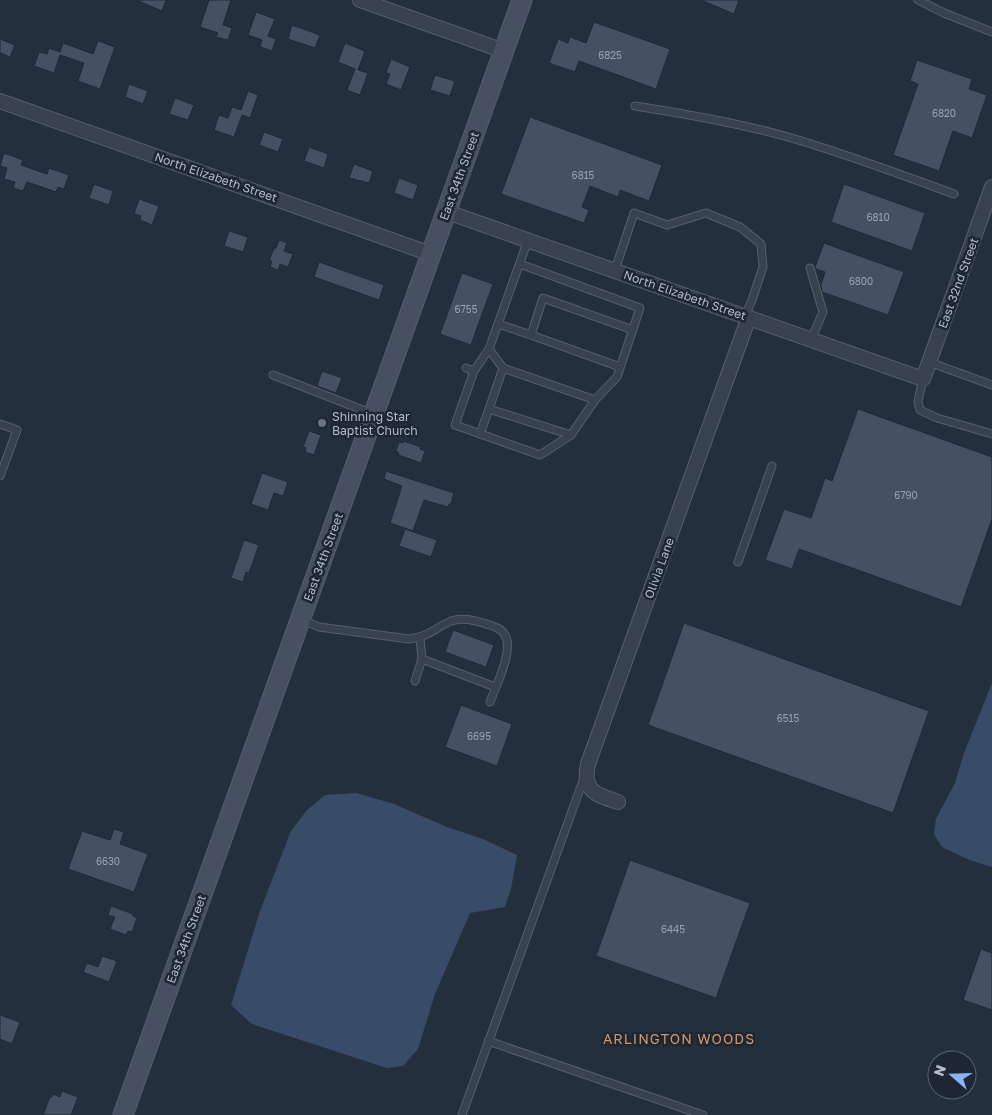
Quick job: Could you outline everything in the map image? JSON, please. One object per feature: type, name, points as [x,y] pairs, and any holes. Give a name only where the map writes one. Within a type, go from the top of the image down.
[{"type":"main road","name":"East 34th Street","points":[[124,1115],[522,0]]},
{"type":"street","points":[[360,0],[504,51]]},
{"type":"street","name":"North Elizabeth Street","points":[[0,101],[431,254]]},
{"type":"street","name":"East 32nd Street","points":[[923,379],[992,187]]},
{"type":"street","name":"North Elizabeth Street","points":[[447,212],[923,379]]},
{"type":"street","name":"Olivia Lane","points":[[586,772],[747,317]]},
{"type":"street","points":[[586,772],[589,787],[594,793],[618,802]]},
{"type":"lane","points":[[918,0],[944,13],[992,32]]},
{"type":"lane","points":[[635,106],[708,118],[787,137],[848,156],[954,194]]},
{"type":"lane","points":[[614,270],[634,213],[667,226],[706,213],[740,227],[760,244],[763,267],[747,317]]},
{"type":"lane","points":[[520,264],[640,308],[617,377],[595,400],[571,435],[540,455],[455,425],[474,371],[489,349],[528,240]]},
{"type":"lane","points":[[810,268],[822,312],[811,340]]},
{"type":"lane","points":[[531,335],[543,298],[633,330]]},
{"type":"lane","points":[[498,324],[620,367]]},
{"type":"lane","points":[[489,349],[503,368],[595,400]]},
{"type":"lane","points":[[929,362],[992,385]]},
{"type":"lane","points":[[466,368],[474,371]]},
{"type":"lane","points":[[480,434],[503,368]]},
{"type":"lane","points":[[273,375],[374,414]]},
{"type":"lane","points":[[923,379],[918,402],[920,410],[937,418],[992,434]]},
{"type":"lane","points":[[489,410],[571,435]]},
{"type":"lane","points":[[0,424],[17,430],[0,476]]},
{"type":"lane","points":[[738,562],[772,466]]},
{"type":"lane","points":[[300,619],[319,627],[409,639],[420,638],[453,620],[472,619],[496,627],[506,635],[508,648],[490,702]]},
{"type":"lane","points":[[415,681],[422,659],[420,638]]},
{"type":"lane","points":[[422,659],[495,687]]},
{"type":"lane","points":[[462,1115],[586,772]]},
{"type":"lane","points":[[488,1041],[703,1115]]},
{"type":"water","points":[[992,683],[992,867],[967,859],[942,847],[934,834],[936,819],[955,783],[964,753]]},
{"type":"water","points":[[356,793],[394,804],[447,827],[483,839],[517,855],[511,889],[505,907],[470,913],[435,994],[418,1049],[403,1066],[387,1068],[252,1024],[231,1005],[260,911],[291,831],[307,810],[325,795]]},
{"type":"building","points":[[136,0],[166,0],[162,11]]},
{"type":"building","points":[[209,0],[231,0],[223,25],[232,28],[228,40],[216,37],[218,33],[200,27]]},
{"type":"building","points":[[701,0],[739,0],[734,14]]},
{"type":"building","points":[[256,12],[275,19],[268,36],[276,39],[272,51],[260,47],[262,40],[248,35]]},
{"type":"building","points":[[594,22],[670,49],[656,89],[579,61],[575,72],[549,63],[558,39],[568,43],[570,37],[586,43]]},
{"type":"building","points":[[292,25],[320,35],[315,48],[288,39]]},
{"type":"building","points":[[0,39],[15,45],[10,57],[0,53]]},
{"type":"building","points":[[98,41],[115,47],[100,89],[78,81],[84,63],[60,55],[54,73],[34,66],[39,52],[47,54],[49,48],[60,52],[63,43],[93,54]]},
{"type":"building","points":[[345,43],[365,51],[358,70],[368,73],[360,95],[347,90],[355,69],[338,62]]},
{"type":"building","points":[[391,59],[410,67],[401,90],[386,84],[390,74],[386,73]]},
{"type":"building","points":[[917,60],[972,79],[969,89],[987,95],[972,138],[953,131],[939,171],[893,155],[918,84],[910,81]]},
{"type":"building","points":[[435,75],[455,81],[450,96],[430,90]]},
{"type":"building","points":[[129,84],[148,91],[143,104],[125,97]]},
{"type":"building","points":[[248,91],[258,95],[250,118],[242,115],[234,137],[214,130],[219,115],[228,118],[232,107],[241,110]]},
{"type":"building","points":[[175,98],[194,105],[188,120],[169,114]]},
{"type":"building","points":[[530,117],[662,165],[649,201],[620,190],[618,197],[590,186],[582,207],[589,210],[584,223],[501,194]]},
{"type":"building","points":[[264,132],[283,139],[278,152],[259,145]]},
{"type":"building","points":[[309,147],[328,154],[324,168],[304,161]]},
{"type":"building","points":[[4,153],[23,160],[21,165],[47,174],[49,168],[69,175],[64,189],[58,187],[56,192],[27,182],[23,191],[13,188],[15,182],[4,179],[7,168],[0,166]]},
{"type":"building","points":[[354,164],[373,171],[369,183],[349,178]]},
{"type":"building","points":[[399,178],[418,185],[413,200],[394,193]]},
{"type":"building","points":[[94,184],[113,191],[109,205],[89,198]]},
{"type":"building","points":[[844,184],[925,213],[912,251],[831,222]]},
{"type":"building","points":[[139,199],[159,206],[152,225],[140,220],[141,216],[134,214]]},
{"type":"building","points":[[229,231],[248,237],[243,252],[224,246]]},
{"type":"building","points":[[279,240],[287,243],[284,251],[293,254],[288,267],[280,264],[278,270],[270,267],[272,261],[269,261]]},
{"type":"building","points":[[824,243],[904,272],[888,315],[822,292],[821,285],[825,272],[815,267]]},
{"type":"building","points":[[319,262],[384,285],[379,300],[314,277]]},
{"type":"building","points":[[462,273],[493,284],[471,345],[440,334]]},
{"type":"building","points":[[322,371],[342,378],[336,393],[317,386]]},
{"type":"building","points":[[858,409],[992,457],[992,519],[961,607],[799,549],[792,569],[765,560],[784,509],[811,518],[825,478],[832,481]]},
{"type":"building","points":[[309,431],[321,435],[314,455],[305,452],[306,448],[303,447]]},
{"type":"building","points":[[403,441],[421,447],[420,449],[425,451],[421,463],[398,455],[399,453],[396,451],[399,442],[403,443]]},
{"type":"building","points":[[386,471],[454,493],[451,504],[448,507],[424,500],[413,531],[390,523],[402,486],[384,479]]},
{"type":"building","points":[[262,473],[288,482],[283,496],[274,493],[268,510],[251,504]]},
{"type":"building","points":[[405,529],[437,540],[431,557],[399,546]]},
{"type":"building","points":[[244,540],[259,545],[249,573],[246,572],[243,582],[231,578]]},
{"type":"building","points":[[684,623],[929,711],[893,813],[648,725]]},
{"type":"building","points":[[453,630],[494,645],[486,667],[445,652]]},
{"type":"building","points":[[461,705],[512,724],[497,766],[445,747]]},
{"type":"building","points":[[114,829],[124,832],[120,844],[148,854],[134,892],[68,869],[82,831],[110,840]]},
{"type":"building","points":[[630,860],[750,903],[716,998],[596,956]]},
{"type":"building","points":[[111,906],[133,914],[137,918],[132,932],[128,931],[126,935],[110,929],[115,917],[108,915]]},
{"type":"building","points":[[981,949],[992,953],[992,1010],[963,1000]]},
{"type":"building","points":[[102,956],[117,961],[109,982],[83,972],[87,963],[98,967]]},
{"type":"building","points":[[0,1015],[20,1022],[12,1044],[0,1039]]},
{"type":"building","points":[[62,1091],[78,1097],[71,1115],[43,1115],[50,1097],[53,1094],[60,1097]]},
{"type":"place","name":"Shinning Star Baptist Church","points":[[322,423]]},
{"type":"district","name":"ARLINGTON WOODS","points":[[679,1038]]}]
